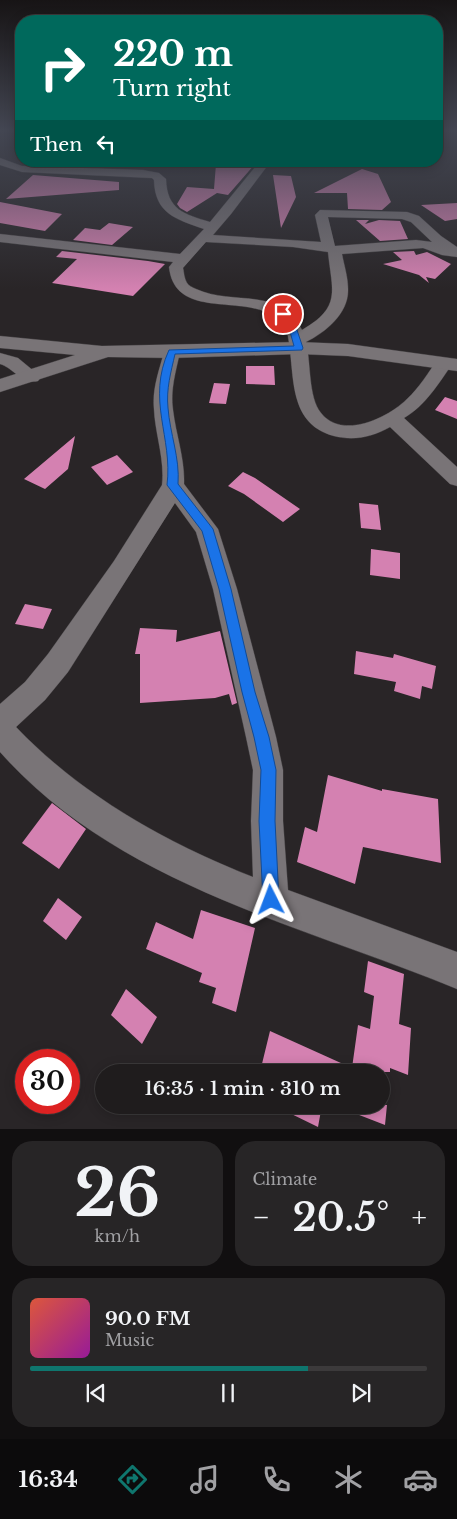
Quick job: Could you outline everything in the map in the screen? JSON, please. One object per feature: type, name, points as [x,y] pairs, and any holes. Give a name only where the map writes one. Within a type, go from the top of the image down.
[{"type":"street","points":[[159,184],[164,204],[170,210],[212,227]]},
{"type":"street","points":[[247,184],[176,267],[177,278],[185,290],[202,296],[268,307],[283,314],[290,321],[298,344],[306,398],[311,413],[318,422],[348,433],[364,432],[381,425],[413,405],[451,364]]},
{"type":"street","points":[[298,344],[323,324],[336,306],[340,296],[332,249],[321,215],[403,214],[415,219],[430,241],[457,254]]},
{"type":"street","points":[[202,238],[293,243],[332,249],[430,241],[450,232]]},
{"type":"street","points":[[0,238],[184,258]]},
{"type":"street","points":[[0,342],[106,351],[172,352],[298,344],[451,364]]},
{"type":"street","points":[[0,386],[106,351]]},
{"type":"street","points":[[0,723],[35,691],[58,663],[167,498],[172,485],[174,470],[163,409],[163,390],[172,352]]},
{"type":"street","points":[[0,358],[12,362],[32,377]]},
{"type":"street","points":[[392,418],[457,479]]},
{"type":"street","points":[[172,485],[207,529],[225,589],[249,692],[262,737],[268,770],[267,821],[271,900]]},
{"type":"street","points":[[0,731],[15,749],[41,772],[113,825],[186,866],[457,971]]},
{"type":"building","points":[[23,184],[119,184],[119,190],[6,199]]},
{"type":"building","points":[[214,184],[238,184],[228,195],[217,193],[187,212],[177,204],[187,187],[214,189]]},
{"type":"building","points":[[274,184],[293,184],[296,197],[281,228]]},
{"type":"building","points":[[333,184],[382,184],[391,202],[382,210],[348,209],[347,193],[314,193]]},
{"type":"building","points":[[0,202],[62,214],[45,231],[0,223]]},
{"type":"building","points":[[457,203],[457,219],[445,221],[421,205]]},
{"type":"building","points":[[356,220],[369,220],[365,224],[379,220],[400,221],[408,239],[380,241]]},
{"type":"building","points":[[109,223],[133,227],[112,245],[73,240],[85,228],[100,230]]},
{"type":"building","points":[[62,251],[165,264],[133,296],[52,283],[77,259],[56,257]]},
{"type":"building","points":[[414,251],[416,255],[427,252],[451,264],[435,279],[426,277],[429,283],[419,275],[383,264],[402,260],[393,252]]},
{"type":"building","points":[[246,366],[274,366],[275,385],[246,384]]},
{"type":"building","points":[[214,383],[230,384],[226,404],[209,403]]},
{"type":"building","points":[[445,397],[457,401],[457,419],[435,410]]},
{"type":"building","points":[[75,436],[68,469],[45,489],[24,479]]},
{"type":"building","points":[[117,455],[133,472],[107,485],[91,467]]},
{"type":"building","points":[[243,472],[255,478],[300,509],[283,522],[244,494],[228,486]]},
{"type":"building","points":[[359,503],[378,505],[381,530],[361,528]]},
{"type":"building","points":[[371,549],[400,553],[400,579],[370,575]]},
{"type":"building","points":[[25,604],[52,609],[43,629],[15,624]]},
{"type":"building","points":[[140,628],[177,630],[176,642],[220,631],[237,703],[232,705],[229,694],[215,698],[140,703],[140,654],[135,654]]},
{"type":"building","points":[[356,651],[393,658],[394,654],[436,666],[432,689],[422,686],[420,699],[394,691],[396,682],[354,674]]},
{"type":"building","points":[[328,775],[382,791],[382,789],[438,799],[441,863],[363,847],[355,884],[297,862],[305,827],[317,832]]},
{"type":"building","points":[[52,803],[86,829],[59,869],[22,843]]},
{"type":"building","points":[[58,898],[82,917],[66,940],[43,921]]},
{"type":"building","points":[[201,910],[255,928],[236,1012],[212,1003],[216,988],[199,982],[202,973],[146,949],[156,922],[193,939]]},
{"type":"building","points":[[368,961],[404,974],[399,1024],[411,1028],[408,1075],[390,1068],[390,1064],[353,1064],[358,1025],[370,1029],[374,996],[364,992]]},
{"type":"building","points":[[126,989],[157,1017],[142,1044],[111,1015]]},
{"type":"building","points":[[270,1031],[343,1064],[262,1064]]},
{"type":"building","points":[[291,1114],[320,1114],[318,1127]]},
{"type":"building","points":[[357,1114],[386,1114],[385,1125]]},
{"type":"route","points":[[271,900],[267,821],[268,770],[262,737],[249,692],[225,589],[207,529],[172,485],[174,470],[163,409],[163,390],[172,352],[299,348],[290,321],[283,314]]}]
